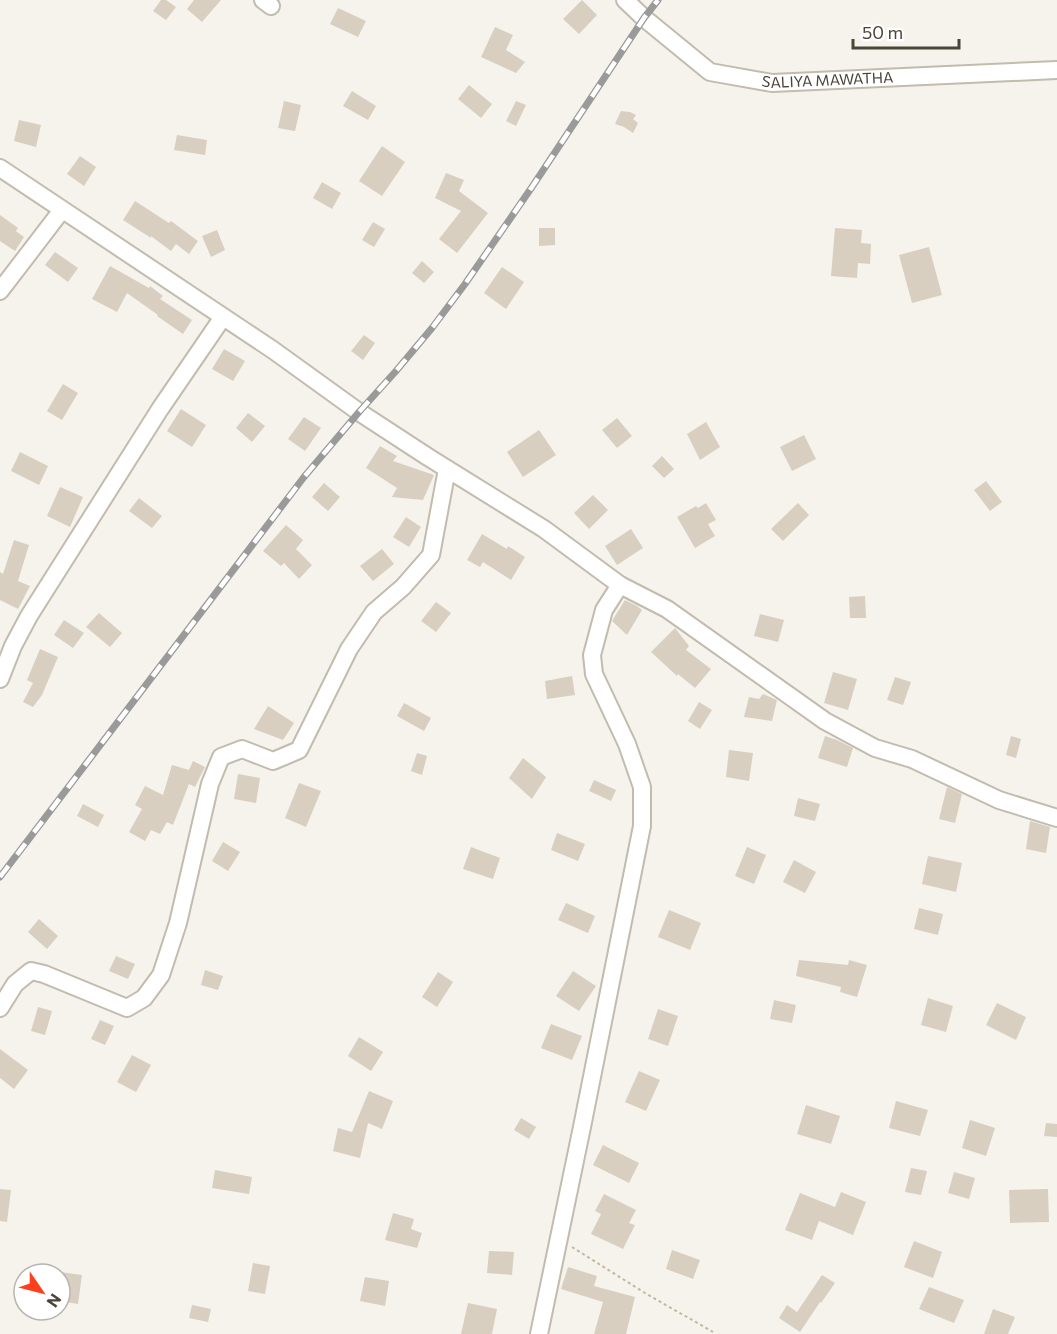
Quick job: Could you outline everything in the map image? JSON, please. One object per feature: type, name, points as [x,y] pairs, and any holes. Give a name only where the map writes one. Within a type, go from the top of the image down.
[{"type":"street","name":"SALIYA MAWATHA","points":[[625,0],[710,72],[772,83],[1057,70]]},
{"type":"street","points":[[0,168],[273,350],[359,412],[544,529],[620,585],[667,609],[825,721],[875,748],[912,759],[999,800],[1057,818]]},
{"type":"street","points":[[0,291],[62,210]]},
{"type":"street","points":[[0,679],[13,645],[29,616],[160,409],[223,317]]},
{"type":"street","points":[[0,1008],[15,984],[31,971],[44,974],[127,1008],[144,999],[161,975],[178,923],[210,784],[221,757],[242,748],[273,762],[298,750],[349,649],[374,612],[403,587],[431,555],[447,469]]},
{"type":"street","points":[[539,1334],[642,826],[642,787],[627,744],[594,674],[592,655],[604,610],[620,585]]},
{"type":"path","points":[[559,1239],[713,1332]]},
{"type":"building","points":[[161,0],[166,0],[176,7],[166,20],[153,11]]},
{"type":"building","points":[[194,0],[221,0],[202,22],[187,9]]},
{"type":"building","points":[[582,0],[597,15],[579,34],[563,19]]},
{"type":"building","points":[[338,8],[366,21],[358,37],[330,24]]},
{"type":"building","points":[[495,27],[513,35],[506,50],[525,62],[516,73],[481,57]]},
{"type":"building","points":[[469,85],[492,104],[481,118],[458,99]]},
{"type":"building","points":[[352,91],[376,106],[368,120],[343,106]]},
{"type":"building","points":[[284,101],[301,105],[295,131],[278,128]]},
{"type":"building","points":[[516,101],[526,105],[516,126],[506,121]]},
{"type":"building","points":[[621,111],[636,115],[633,119],[638,123],[633,133],[615,124]]},
{"type":"building","points":[[19,120],[41,125],[36,147],[14,141]]},
{"type":"building","points":[[177,135],[207,140],[205,155],[174,150]]},
{"type":"building","points":[[382,146],[405,162],[382,196],[359,181]]},
{"type":"building","points":[[80,156],[96,167],[84,186],[67,174]]},
{"type":"building","points":[[446,173],[464,180],[459,191],[488,213],[457,253],[439,239],[461,211],[435,198]]},
{"type":"building","points":[[322,182],[341,193],[332,209],[313,198]]},
{"type":"building","points":[[135,201],[169,223],[171,221],[198,241],[189,254],[176,244],[171,251],[123,220]]},
{"type":"building","points":[[0,215],[18,228],[16,231],[24,237],[15,251],[0,241]]},
{"type":"building","points":[[373,222],[385,229],[374,247],[362,240]]},
{"type":"building","points":[[539,228],[555,228],[555,245],[539,246]]},
{"type":"building","points":[[835,228],[862,230],[861,243],[871,244],[870,264],[858,263],[857,278],[831,276]]},
{"type":"building","points":[[217,230],[225,250],[211,257],[202,236]]},
{"type":"building","points":[[929,247],[942,295],[912,303],[899,255]]},
{"type":"building","points":[[55,252],[78,268],[68,282],[45,265]]},
{"type":"building","points":[[422,261],[434,272],[424,283],[412,273]]},
{"type":"building","points":[[110,266],[149,288],[150,286],[163,296],[160,299],[192,320],[183,334],[127,293],[117,312],[92,299]]},
{"type":"building","points":[[502,267],[524,282],[506,309],[484,293]]},
{"type":"building","points":[[364,335],[375,343],[363,360],[351,351]]},
{"type":"building","points":[[224,349],[245,361],[233,381],[212,369]]},
{"type":"building","points":[[63,384],[78,393],[62,420],[47,411]]},
{"type":"building","points":[[181,409],[206,425],[192,447],[167,431]]},
{"type":"building","points":[[248,413],[265,426],[252,442],[236,428]]},
{"type":"building","points":[[304,417],[321,428],[305,451],[288,439]]},
{"type":"building","points":[[617,418],[632,436],[617,448],[602,430]]},
{"type":"building","points":[[706,422],[720,447],[700,460],[687,434]]},
{"type":"building","points":[[539,430],[556,455],[523,477],[507,452]]},
{"type":"building","points":[[804,435],[816,459],[792,471],[780,447]]},
{"type":"building","points":[[380,446],[397,456],[393,461],[434,475],[423,500],[392,497],[397,488],[366,468]]},
{"type":"building","points":[[20,452],[48,466],[39,485],[11,471]]},
{"type":"building","points":[[662,456],[674,469],[664,478],[652,466]]},
{"type":"building","points":[[986,481],[1002,502],[990,511],[974,490]]},
{"type":"building","points":[[324,483],[340,497],[328,511],[312,497]]},
{"type":"building","points":[[60,487],[83,497],[70,527],[47,516]]},
{"type":"building","points":[[593,495],[608,510],[589,529],[574,513]]},
{"type":"building","points":[[139,498],[162,516],[152,528],[129,511]]},
{"type":"building","points":[[706,503],[716,520],[708,524],[715,536],[695,548],[677,517]]},
{"type":"building","points":[[798,503],[809,515],[783,541],[771,529]]},
{"type":"building","points":[[406,517],[421,527],[409,547],[393,537]]},
{"type":"building","points":[[286,525],[303,540],[296,549],[312,565],[299,579],[284,563],[281,566],[263,551]]},
{"type":"building","points":[[631,529],[643,548],[617,565],[605,546]]},
{"type":"building","points":[[482,534],[525,557],[511,580],[483,562],[480,567],[467,560]]},
{"type":"building","points":[[14,540],[29,545],[18,581],[30,586],[18,609],[0,600],[0,572],[3,574]]},
{"type":"building","points":[[382,549],[394,564],[373,581],[360,566]]},
{"type":"building","points":[[865,596],[866,618],[850,618],[849,597]]},
{"type":"building","points":[[625,600],[642,610],[627,635],[612,621]]},
{"type":"building","points":[[436,602],[451,613],[436,632],[421,621]]},
{"type":"building","points":[[99,613],[122,633],[110,647],[86,627]]},
{"type":"building","points":[[760,614],[784,620],[778,642],[754,636]]},
{"type":"building","points":[[64,620],[84,633],[73,648],[54,635]]},
{"type":"building","points":[[675,628],[689,646],[686,650],[711,669],[695,688],[678,674],[677,676],[651,652]]},
{"type":"building","points":[[40,649],[58,657],[42,695],[33,707],[23,702],[33,683],[27,680]]},
{"type":"building","points":[[833,672],[857,679],[848,710],[824,703]]},
{"type":"building","points":[[572,676],[575,695],[547,699],[545,681]]},
{"type":"building","points":[[895,677],[911,682],[903,705],[887,700]]},
{"type":"building","points":[[763,694],[777,700],[772,721],[744,717],[749,697],[759,699]]},
{"type":"building","points":[[699,702],[712,710],[700,729],[688,721]]},
{"type":"building","points":[[404,703],[431,718],[424,731],[397,716]]},
{"type":"building","points":[[268,706],[294,723],[283,740],[254,729]]},
{"type":"building","points":[[825,736],[853,748],[847,767],[818,758]]},
{"type":"building","points":[[1011,736],[1021,739],[1016,758],[1006,755]]},
{"type":"building","points":[[729,750],[753,753],[749,781],[726,777]]},
{"type":"building","points":[[417,753],[427,756],[422,775],[411,771]]},
{"type":"building","points":[[523,758],[546,777],[532,799],[509,778]]},
{"type":"building","points":[[193,761],[205,767],[195,787],[189,784],[173,825],[167,822],[160,834],[151,830],[145,841],[129,832],[142,809],[135,805],[145,786],[163,795],[172,765],[189,770]]},
{"type":"building","points":[[238,774],[260,778],[256,803],[234,799]]},
{"type":"building","points":[[594,780],[616,790],[611,801],[589,791]]},
{"type":"building","points":[[299,783],[321,791],[306,827],[285,818]]},
{"type":"building","points":[[947,787],[962,794],[955,823],[939,819]]},
{"type":"building","points":[[798,798],[820,804],[815,821],[794,816]]},
{"type":"building","points":[[83,804],[104,815],[98,827],[77,816]]},
{"type":"building","points":[[1030,821],[1050,827],[1046,853],[1026,849]]},
{"type":"building","points":[[557,833],[585,844],[578,861],[551,850]]},
{"type":"building","points":[[223,842],[240,852],[228,871],[212,861]]},
{"type":"building","points":[[471,847],[500,858],[493,879],[463,869]]},
{"type":"building","points":[[747,847],[766,855],[754,884],[735,876]]},
{"type":"building","points":[[928,856],[962,863],[956,892],[922,884]]},
{"type":"building","points":[[794,860],[816,872],[805,893],[783,882]]},
{"type":"building","points":[[566,903],[595,916],[588,933],[558,920]]},
{"type":"building","points":[[919,908],[943,914],[938,935],[914,929]]},
{"type":"building","points":[[669,910],[701,923],[690,950],[658,937]]},
{"type":"building","points":[[39,919],[58,936],[47,949],[28,932]]},
{"type":"building","points":[[116,956],[135,964],[128,979],[109,971]]},
{"type":"building","points":[[799,960],[848,965],[849,960],[867,965],[857,997],[840,992],[841,987],[796,976]]},
{"type":"building","points":[[205,970],[223,976],[218,990],[201,985]]},
{"type":"building","points":[[573,971],[596,986],[579,1011],[556,996]]},
{"type":"building","points":[[438,972],[453,982],[437,1007],[422,997]]},
{"type":"building","points":[[928,998],[953,1006],[946,1032],[921,1025]]},
{"type":"building","points":[[774,1000],[796,1005],[792,1023],[770,1019]]},
{"type":"building","points":[[997,1003],[1026,1017],[1016,1040],[986,1025]]},
{"type":"building","points":[[38,1007],[52,1011],[45,1035],[31,1031]]},
{"type":"building","points":[[658,1009],[678,1016],[668,1046],[648,1039]]},
{"type":"building","points":[[100,1020],[114,1026],[105,1045],[91,1039]]},
{"type":"building","points":[[551,1024],[582,1036],[572,1060],[541,1048]]},
{"type":"building","points":[[359,1037],[383,1052],[371,1071],[348,1056]]},
{"type":"building","points":[[0,1049],[28,1070],[14,1089],[0,1078]]},
{"type":"building","points":[[132,1055],[151,1065],[136,1092],[117,1082]]},
{"type":"building","points":[[639,1071],[660,1080],[646,1111],[625,1102]]},
{"type":"building","points":[[369,1091],[393,1101],[382,1129],[368,1123],[360,1158],[333,1151],[338,1128],[352,1132]]},
{"type":"building","points":[[896,1101],[928,1110],[920,1136],[889,1128]]},
{"type":"building","points":[[806,1105],[840,1116],[831,1144],[797,1134]]},
{"type":"building","points":[[521,1118],[536,1127],[529,1139],[514,1130]]},
{"type":"building","points":[[970,1120],[995,1128],[986,1156],[962,1148]]},
{"type":"building","points":[[1046,1123],[1057,1124],[1057,1137],[1044,1136]]},
{"type":"building","points":[[603,1145],[639,1163],[629,1183],[593,1165]]},
{"type":"building","points":[[911,1168],[927,1171],[921,1195],[905,1192]]},
{"type":"building","points":[[215,1170],[252,1177],[249,1194],[212,1188]]},
{"type":"building","points":[[954,1172],[975,1178],[969,1199],[948,1193]]},
{"type":"building","points":[[0,1189],[11,1190],[7,1222],[0,1221]]},
{"type":"building","points":[[1048,1189],[1049,1222],[1010,1223],[1009,1190]]},
{"type":"building","points":[[841,1192],[866,1202],[853,1235],[819,1221],[812,1240],[785,1230],[800,1193],[835,1207]]},
{"type":"building","points":[[604,1194],[636,1210],[629,1223],[635,1225],[623,1249],[591,1234],[601,1214],[595,1211]]},
{"type":"building","points":[[393,1213],[414,1219],[411,1229],[422,1233],[417,1248],[385,1240]]},
{"type":"building","points":[[914,1241],[942,1252],[933,1278],[904,1267]]},
{"type":"building","points":[[672,1250],[700,1260],[693,1279],[666,1269]]},
{"type":"building","points":[[489,1251],[514,1252],[512,1275],[487,1273]]},
{"type":"building","points":[[253,1263],[270,1266],[265,1294],[248,1291]]},
{"type":"building","points":[[568,1267],[597,1276],[594,1286],[635,1297],[626,1334],[594,1334],[603,1302],[561,1289]]},
{"type":"building","points":[[72,1274],[82,1275],[78,1304],[72,1303]]},
{"type":"building","points":[[822,1275],[835,1283],[800,1332],[779,1318],[787,1305],[797,1312]]},
{"type":"building","points":[[365,1277],[389,1281],[385,1306],[360,1301]]},
{"type":"building","points":[[929,1287],[964,1300],[954,1323],[919,1309]]},
{"type":"building","points":[[468,1303],[497,1309],[492,1334],[461,1334]]},
{"type":"building","points":[[192,1305],[211,1309],[208,1322],[189,1318]]},
{"type":"building","points":[[993,1309],[1015,1317],[1008,1334],[984,1334]]},
{"type":"railway","points":[[0,877],[304,477],[432,328],[532,187],[658,0]]}]
